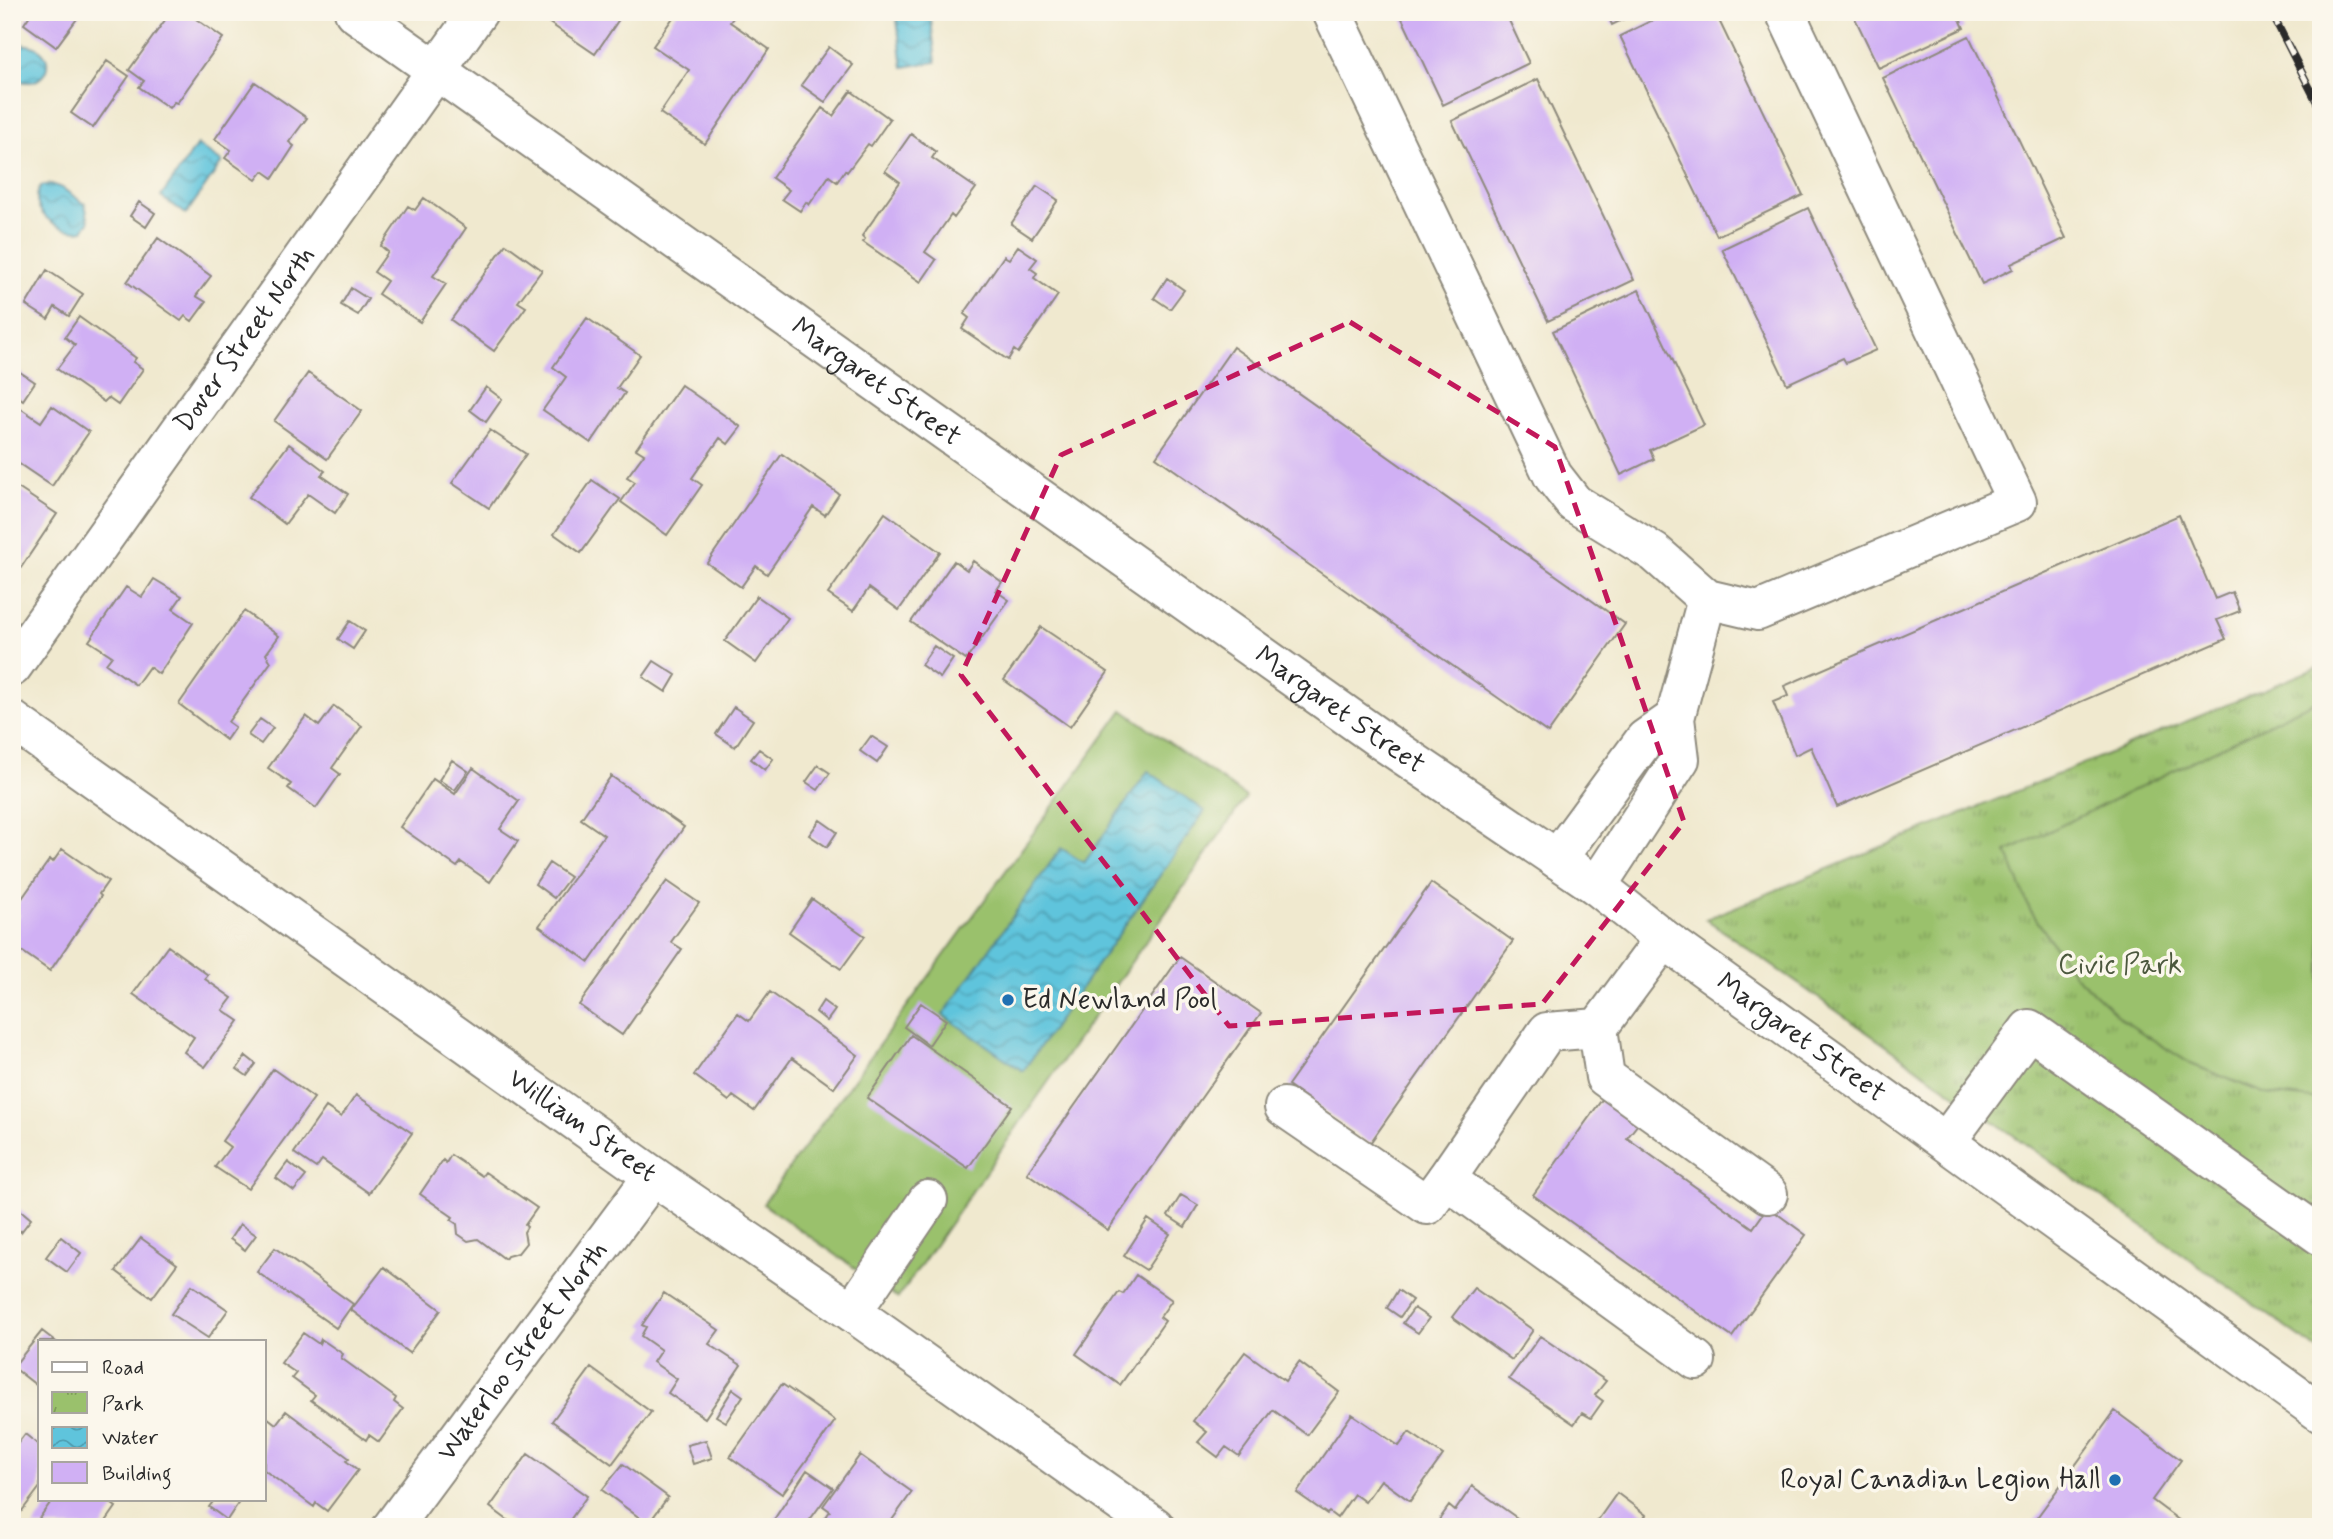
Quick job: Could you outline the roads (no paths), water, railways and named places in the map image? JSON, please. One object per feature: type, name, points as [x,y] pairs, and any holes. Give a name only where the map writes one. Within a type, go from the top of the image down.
[{"type":"street","name":"Margaret Street","points":[[354,12],[1373,734],[1597,886],[1664,939],[2320,1411]]},
{"type":"street","name":"Dover Street North","points":[[12,667],[478,12]]},
{"type":"street","points":[[1332,12],[1553,476],[1574,503],[1655,552],[1707,599],[1758,611],[2017,502],[1785,12]]},
{"type":"street","points":[[1597,886],[1680,759],[1675,718],[1707,599]]},
{"type":"street","points":[[1557,859],[1645,739],[1675,718]]},
{"type":"street","name":"William Street","points":[[12,720],[653,1176],[852,1312],[1155,1527]]},
{"type":"street","points":[[1664,939],[1598,1028],[1605,1077],[1768,1194]]},
{"type":"street","points":[[1284,1107],[1427,1205],[1547,1032],[1598,1028]]},
{"type":"street","points":[[1946,1142],[2029,1030],[2321,1236]]},
{"type":"street","name":"Waterloo Street North","points":[[392,1527],[653,1176]]},
{"type":"street","points":[[1446,1179],[1696,1360]]},
{"type":"street","points":[[852,1312],[928,1200]]},
{"type":"water","points":[[896,12],[930,12],[936,62],[903,67]]},
{"type":"water","points":[[12,42],[34,46],[40,50],[47,63],[43,76],[30,82],[12,76]]},
{"type":"water","points":[[197,145],[222,162],[186,214],[161,197]]},
{"type":"water","points":[[51,184],[62,188],[85,204],[89,222],[83,230],[65,229],[41,212],[37,195],[41,186]]},
{"type":"water","points":[[1148,771],[1205,811],[1023,1071],[943,1015],[1061,848],[1084,863]]},
{"type":"railway","points":[[2271,12],[2321,110]]},
{"type":"place","name":"Ed Newland Pool","points":[[1008,1000]]},
{"type":"place","name":"Royal Canadian Legion Hall","points":[[2115,1480]]},
{"type":"park label","name":"Civic Park","points":[[2120,965]]}]
